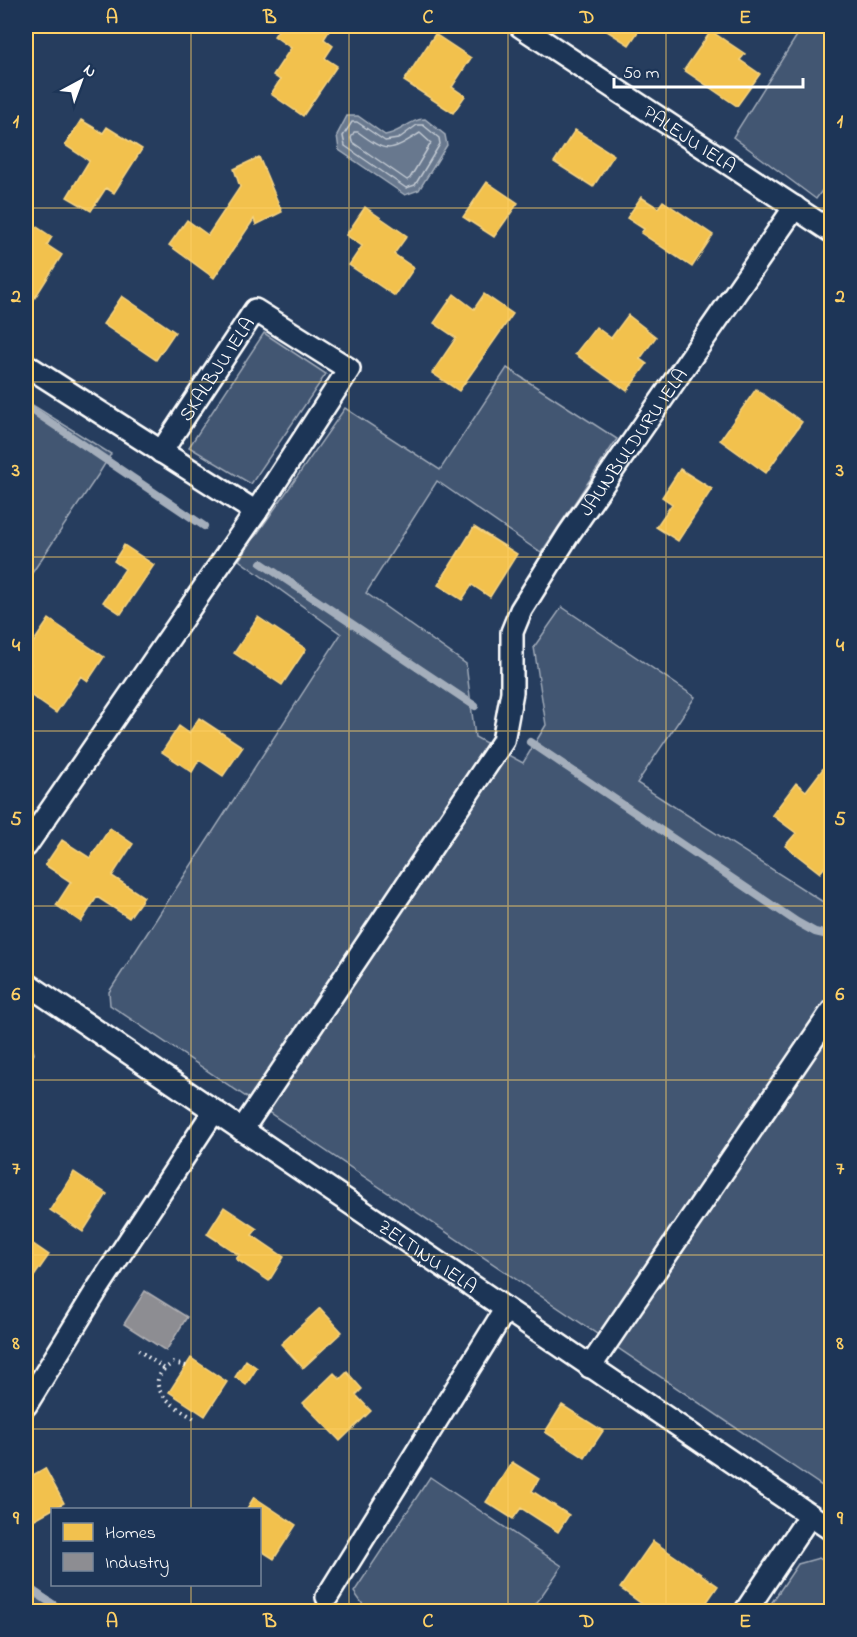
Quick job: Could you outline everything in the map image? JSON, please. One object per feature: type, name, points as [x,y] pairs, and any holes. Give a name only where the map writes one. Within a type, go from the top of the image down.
[{"type":"street","name":"PALEJU IELA","points":[[520,26],[831,231]]},
{"type":"street","name":"JAUNBULDURU IELA","points":[[242,1130],[503,741],[512,692],[512,632],[521,610],[568,536],[795,207]]},
{"type":"street","name":"SKALBJU IELA","points":[[26,846],[256,512],[349,369],[255,310],[161,452]]},
{"type":"street","points":[[26,365],[256,512]]},
{"type":"street","name":"ZELTIŅU IELA","points":[[26,983],[831,1530]]},
{"type":"street","points":[[590,1367],[831,1011]]},
{"type":"street","points":[[26,1405],[98,1288],[214,1111]]},
{"type":"street","points":[[327,1597],[505,1310]]},
{"type":"street","points":[[746,1611],[810,1515]]},
{"type":"path","points":[[138,1350],[165,1369]]},
{"type":"path","points":[[186,1366],[173,1363],[165,1369],[161,1373],[159,1390],[162,1396],[195,1419]]},
{"type":"path","points":[[183,1411],[187,1404]]},
{"type":"shaded area","points":[[803,26],[831,26],[831,178],[816,199],[733,137]]},
{"type":"shaded area","points":[[264,333],[326,374],[251,484],[189,447]]},
{"type":"shaded area","points":[[507,368],[617,439],[541,553],[437,481],[366,593],[466,664],[475,737],[523,763],[546,725],[534,647],[562,607],[695,697],[637,783],[831,907],[831,1492],[110,1005],[109,992],[341,634],[239,560],[345,408],[440,470]]},
{"type":"shaded area","points":[[26,401],[111,454],[26,582]]},
{"type":"shaded area","points":[[26,1028],[29,1030],[34,1054],[26,1069]]},
{"type":"shaded area","points":[[430,1477],[562,1566],[531,1611],[362,1611],[364,1606],[354,1592]]},
{"type":"shaded area","points":[[819,1558],[831,1566],[831,1611],[766,1611],[798,1564]]},
{"type":"shaded area","points":[[26,1583],[66,1609],[71,1611],[26,1611]]},
{"type":"water","points":[[347,116],[358,116],[385,135],[396,132],[415,121],[425,119],[445,135],[447,145],[419,190],[405,195],[339,150],[337,135]]},
{"type":"building: Homes","points":[[281,26],[328,26],[331,28],[324,39],[333,46],[325,58],[337,66],[303,116],[271,94],[280,80],[273,75],[291,48],[274,36]]},
{"type":"building: Homes","points":[[599,26],[642,26],[629,45]]},
{"type":"building: Homes","points":[[711,31],[745,54],[740,60],[760,74],[737,106],[684,70]]},
{"type":"building: Homes","points":[[435,34],[471,58],[452,87],[465,96],[453,113],[404,81]]},
{"type":"building: Homes","points":[[81,120],[103,133],[107,127],[142,149],[114,193],[106,188],[91,211],[67,197],[89,161],[65,145]]},
{"type":"building: Homes","points":[[575,130],[614,155],[593,187],[554,162]]},
{"type":"building: Homes","points":[[259,157],[282,212],[256,225],[254,219],[214,278],[169,245],[187,220],[208,235],[240,187],[234,169]]},
{"type":"building: Homes","points":[[487,182],[518,203],[494,237],[463,217]]},
{"type":"building: Homes","points":[[641,197],[658,208],[663,201],[713,235],[692,267],[641,233],[644,229],[627,218]]},
{"type":"building: Homes","points":[[365,207],[407,236],[394,254],[414,268],[395,296],[349,265],[362,246],[346,235]]},
{"type":"building: Homes","points":[[31,223],[52,237],[47,245],[62,255],[31,304],[26,301],[26,232]]},
{"type":"building: Homes","points":[[454,294],[474,309],[484,294],[513,314],[459,391],[432,373],[456,338],[434,323]]},
{"type":"building: Homes","points":[[122,296],[175,332],[156,360],[103,324]]},
{"type":"building: Homes","points":[[628,315],[656,337],[640,359],[647,364],[627,391],[575,354],[596,327],[611,338]]},
{"type":"building: Homes","points":[[756,389],[802,422],[766,473],[720,440]]},
{"type":"building: Homes","points":[[680,469],[712,489],[678,541],[656,527],[672,504],[662,497]]},
{"type":"building: Homes","points":[[474,527],[517,554],[490,597],[472,585],[462,600],[438,585]]},
{"type":"building: Homes","points":[[124,545],[154,565],[121,614],[103,602],[125,569],[114,561]]},
{"type":"building: Homes","points":[[258,617],[306,649],[282,685],[234,653]]},
{"type":"building: Homes","points":[[49,619],[104,657],[88,681],[81,676],[56,713],[26,692],[26,672],[31,664],[26,660],[26,653]]},
{"type":"building: Homes","points":[[199,718],[243,747],[223,776],[199,760],[192,772],[162,752],[179,726],[189,733]]},
{"type":"building: Homes","points":[[828,762],[832,765],[832,858],[820,873],[785,846],[796,833],[772,815],[796,783],[806,791]]},
{"type":"building: Homes","points":[[110,828],[133,844],[112,876],[144,897],[129,918],[97,897],[81,922],[56,905],[71,882],[45,865],[62,840],[90,858]]},
{"type":"building: Homes","points":[[74,1172],[107,1194],[83,1232],[50,1210]]},
{"type":"building: Homes","points":[[224,1207],[257,1229],[252,1235],[284,1257],[269,1281],[236,1259],[239,1255],[207,1234]]},
{"type":"building: Homes","points":[[26,1239],[49,1255],[26,1288]]},
{"type":"building: Homes","points":[[320,1308],[342,1332],[303,1368],[281,1344]]},
{"type":"building: Homes","points":[[191,1358],[227,1382],[205,1416],[169,1392]]},
{"type":"building: Homes","points":[[246,1360],[257,1368],[246,1385],[235,1377]]},
{"type":"building: Homes","points":[[347,1372],[362,1389],[356,1395],[371,1411],[340,1441],[303,1403],[334,1373],[340,1379]]},
{"type":"building: Homes","points":[[562,1405],[603,1431],[585,1458],[545,1432]]},
{"type":"building: Homes","points":[[512,1462],[539,1479],[532,1491],[569,1515],[558,1532],[521,1508],[513,1519],[486,1502]]},
{"type":"building: Homes","points":[[45,1468],[64,1503],[51,1508],[51,1510],[26,1524],[26,1479]]},
{"type":"building: Homes","points":[[254,1497],[296,1525],[274,1559],[261,1551],[261,1508],[247,1508]]},
{"type":"building: Homes","points":[[653,1541],[718,1586],[700,1612],[653,1612],[620,1588]]},
{"type":"building: Industry","points":[[145,1291],[187,1317],[166,1351],[124,1324]]},
{"type":"waterway","points":[[26,406],[204,526]]},
{"type":"waterway","points":[[261,563],[475,706]]},
{"type":"waterway","points":[[530,742],[797,922],[815,932],[832,936]]},
{"type":"waterway","points":[[26,1586],[64,1612]]}]
